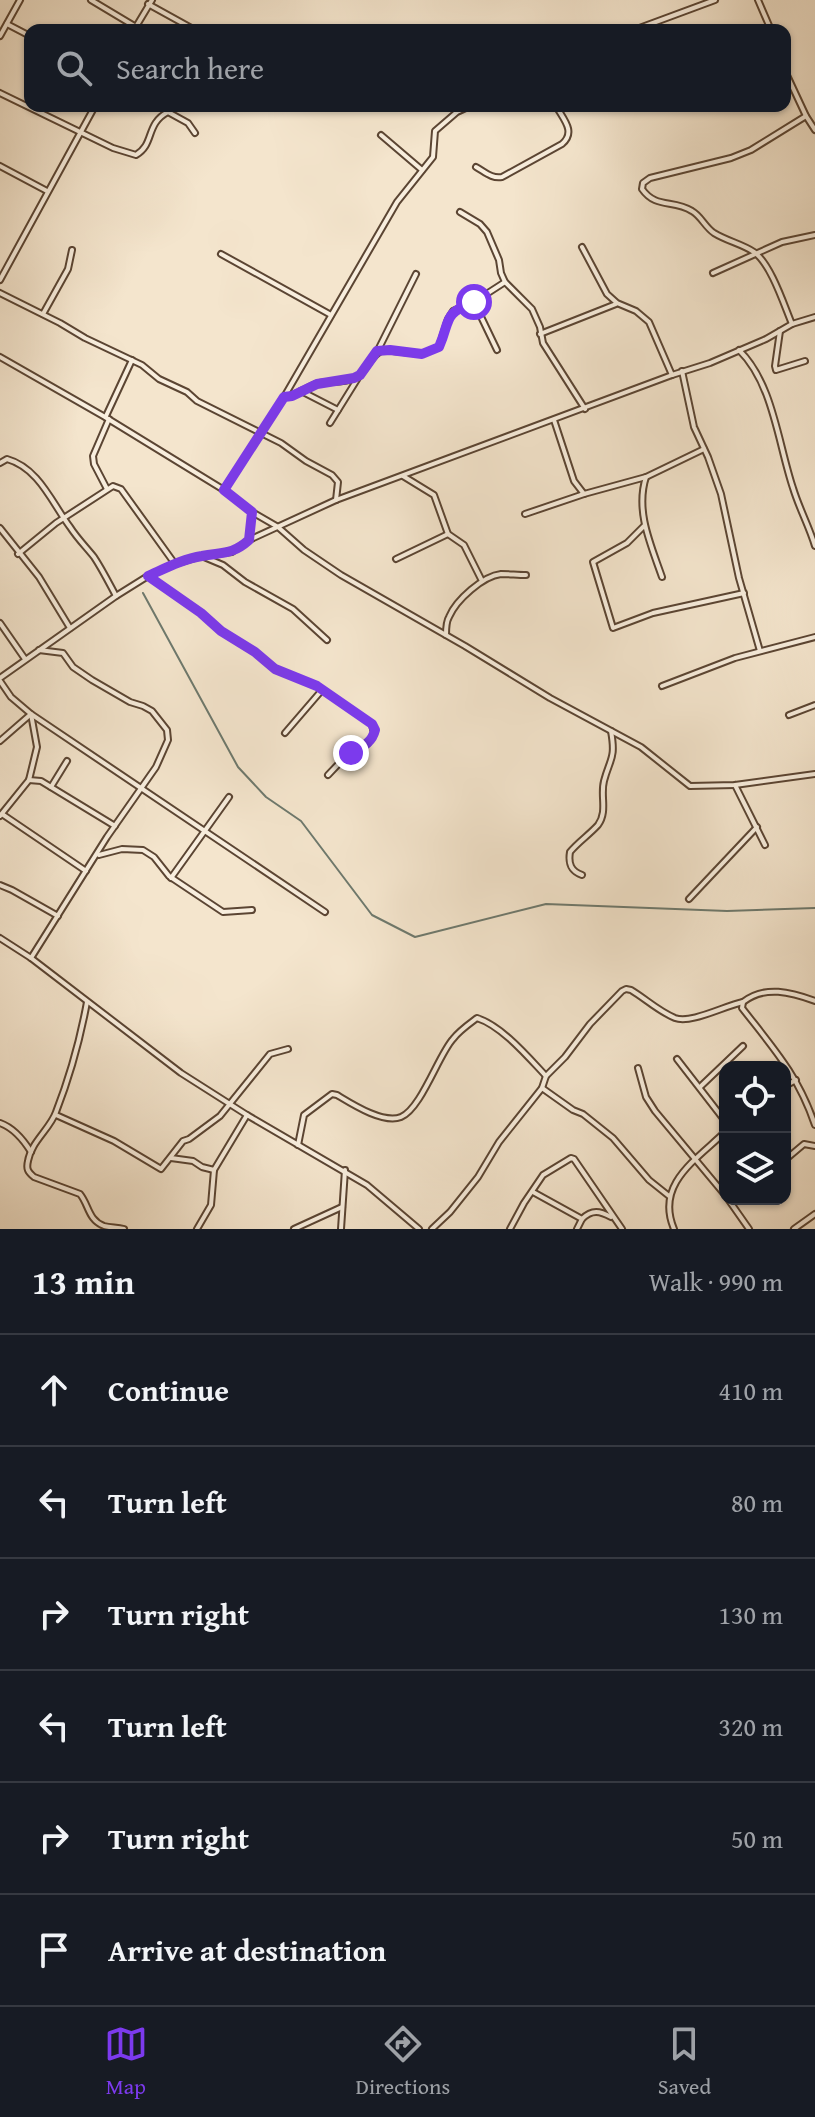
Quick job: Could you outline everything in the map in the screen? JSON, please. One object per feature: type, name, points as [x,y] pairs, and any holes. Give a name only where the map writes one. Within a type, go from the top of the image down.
[{"type":"street","points":[[0,36],[20,0]]},
{"type":"street","points":[[91,0],[129,24]]},
{"type":"street","points":[[650,24],[715,0]]},
{"type":"street","points":[[758,0],[768,24]]},
{"type":"street","points":[[137,24],[150,2],[185,24]]},
{"type":"street","points":[[7,24],[24,33]]},
{"type":"street","points":[[791,84],[815,130]]},
{"type":"street","points":[[0,93],[24,105]]},
{"type":"street","points":[[39,112],[113,148],[136,155],[145,149],[153,123],[168,112],[188,123],[195,133]]},
{"type":"street","points":[[0,280],[92,112]]},
{"type":"street","points":[[224,490],[284,397],[397,202],[433,157],[435,131],[457,112]]},
{"type":"street","points":[[476,167],[497,178],[502,177],[562,144],[568,139],[569,131],[559,112]]},
{"type":"street","points":[[792,324],[757,253],[717,235],[693,211],[665,201],[655,202],[642,189],[643,183],[650,178],[751,150],[806,116]]},
{"type":"street","points":[[381,135],[422,170]]},
{"type":"street","points":[[0,166],[48,191]]},
{"type":"street","points":[[460,212],[487,232],[505,282],[532,309],[543,343],[585,409]]},
{"type":"street","points":[[713,273],[782,242],[815,235]]},
{"type":"street","points":[[582,247],[607,294],[649,322],[672,375]]},
{"type":"street","points":[[43,314],[68,269],[72,250]]},
{"type":"street","points":[[221,254],[331,315]]},
{"type":"street","points":[[330,423],[377,351],[416,274]]},
{"type":"street","points":[[377,351],[422,354],[439,347],[453,311],[505,282]]},
{"type":"street","points":[[0,293],[142,365],[197,401],[281,443],[332,475],[338,482],[336,500]]},
{"type":"street","points":[[474,302],[497,350]]},
{"type":"street","points":[[540,334],[617,303]]},
{"type":"street","points":[[325,912],[31,714],[11,697],[0,679],[116,596],[175,564],[232,552],[249,540],[336,500],[710,363],[792,324],[815,317]]},
{"type":"street","points":[[780,331],[776,370],[805,361]]},
{"type":"street","points":[[739,350],[753,365],[770,406],[793,487],[815,546]]},
{"type":"street","points":[[0,357],[224,490],[341,575],[538,691],[641,747],[690,786],[735,785],[815,774]]},
{"type":"street","points":[[107,489],[93,456],[132,360]]},
{"type":"street","points":[[682,371],[694,427],[721,494],[760,651]]},
{"type":"street","points":[[284,397],[317,384],[360,375]]},
{"type":"street","points":[[301,391],[338,410]]},
{"type":"street","points":[[554,420],[574,481],[584,494]]},
{"type":"street","points":[[525,514],[646,477],[704,449]]},
{"type":"street","points":[[0,463],[9,458],[28,470],[50,494],[96,560],[116,596]]},
{"type":"street","points":[[403,476],[434,495],[448,534],[466,549],[482,581]]},
{"type":"street","points":[[646,477],[642,489],[644,526],[662,577]]},
{"type":"street","points":[[18,554],[64,518],[113,486],[121,489],[175,564]]},
{"type":"street","points":[[249,540],[252,512]]},
{"type":"street","points":[[644,526],[627,543],[593,562],[613,628],[653,613],[744,593]]},
{"type":"street","points":[[0,528],[39,577],[70,628]]},
{"type":"street","points":[[396,559],[448,534]]},
{"type":"street","points":[[202,556],[223,565],[245,582],[293,609],[327,640]]},
{"type":"street","points":[[446,635],[448,619],[455,606],[482,581],[501,574],[526,575]]},
{"type":"street","points":[[148,576],[275,669],[322,690],[372,724],[375,730],[368,743],[347,755],[328,775]]},
{"type":"street","points":[[0,623],[25,659]]},
{"type":"street","points":[[662,686],[735,658],[815,637]]},
{"type":"street","points":[[31,958],[142,788],[168,740],[167,730],[152,711],[92,680],[73,667],[63,653],[38,650]]},
{"type":"street","points":[[285,733],[322,690]]},
{"type":"street","points":[[789,715],[815,705]]},
{"type":"street","points":[[0,741],[31,714]]},
{"type":"street","points":[[31,714],[37,747],[29,780],[1,815],[86,871]]},
{"type":"street","points":[[582,875],[574,872],[570,865],[570,852],[599,824],[604,811],[604,781],[612,760],[611,731]]},
{"type":"street","points":[[51,787],[67,761]]},
{"type":"street","points":[[29,780],[41,781],[115,826]]},
{"type":"street","points":[[735,785],[765,845]]},
{"type":"street","points":[[171,878],[229,797]]},
{"type":"street","points":[[689,899],[757,827]]},
{"type":"street","points":[[97,856],[122,849],[143,850],[154,857],[171,878],[223,912],[252,910]]},
{"type":"street","points":[[0,885],[58,916]]},
{"type":"street","points":[[0,938],[31,958],[181,1073],[230,1105],[345,1170],[383,1197],[419,1229]]},
{"type":"street","points":[[432,1229],[464,1195],[542,1088],[546,1076],[622,991],[626,989],[678,1019],[689,1019],[743,1002],[757,994],[775,991],[815,1001]]},
{"type":"street","points":[[87,1002],[77,1053],[56,1115],[31,1152],[27,1166],[34,1177],[80,1194],[96,1222],[124,1229]]},
{"type":"street","points":[[743,1002],[742,1008],[788,1066],[805,1097],[815,1125]]},
{"type":"street","points":[[298,1145],[304,1115],[332,1094],[364,1111],[388,1118],[401,1117],[420,1096],[452,1040],[477,1018],[514,1044],[546,1076]]},
{"type":"street","points":[[700,1087],[743,1046]]},
{"type":"street","points":[[56,1115],[114,1141],[158,1169],[164,1167],[179,1145],[211,1123],[230,1105],[270,1054],[288,1049]]},
{"type":"street","points":[[677,1059],[719,1113]]},
{"type":"street","points":[[638,1068],[646,1097],[655,1111],[719,1188]]},
{"type":"street","points":[[791,1083],[796,1080]]},
{"type":"street","points":[[542,1088],[613,1138],[649,1180],[669,1196]]},
{"type":"street","points":[[197,1229],[211,1205],[214,1170],[247,1115]]},
{"type":"street","points":[[0,1123],[24,1140],[31,1152]]},
{"type":"street","points":[[674,1229],[669,1196],[672,1186],[724,1133]]},
{"type":"street","points":[[791,1154],[804,1144],[815,1146]]},
{"type":"street","points":[[171,1158],[193,1161],[214,1170]]},
{"type":"street","points":[[510,1229],[543,1175],[571,1158],[622,1229]]},
{"type":"street","points":[[341,1229],[345,1170]]},
{"type":"street","points":[[533,1192],[582,1219]]},
{"type":"street","points":[[732,1205],[749,1229]]},
{"type":"street","points":[[294,1229],[342,1207]]},
{"type":"street","points":[[577,1229],[582,1219],[592,1211],[614,1219]]},
{"type":"street","points":[[794,1229],[815,1214]]},
{"type":"waterway","points":[[143,593],[238,767],[266,797],[301,821],[372,915],[415,937],[546,904],[727,911],[815,908]]},
{"type":"route","points":[[351,753],[371,740],[375,730],[372,724],[317,686],[275,669],[148,576],[202,556],[232,552],[249,540],[252,512],[224,490],[284,397],[317,384],[354,378],[360,375],[377,351],[422,354],[439,347],[453,311],[474,302]]}]
